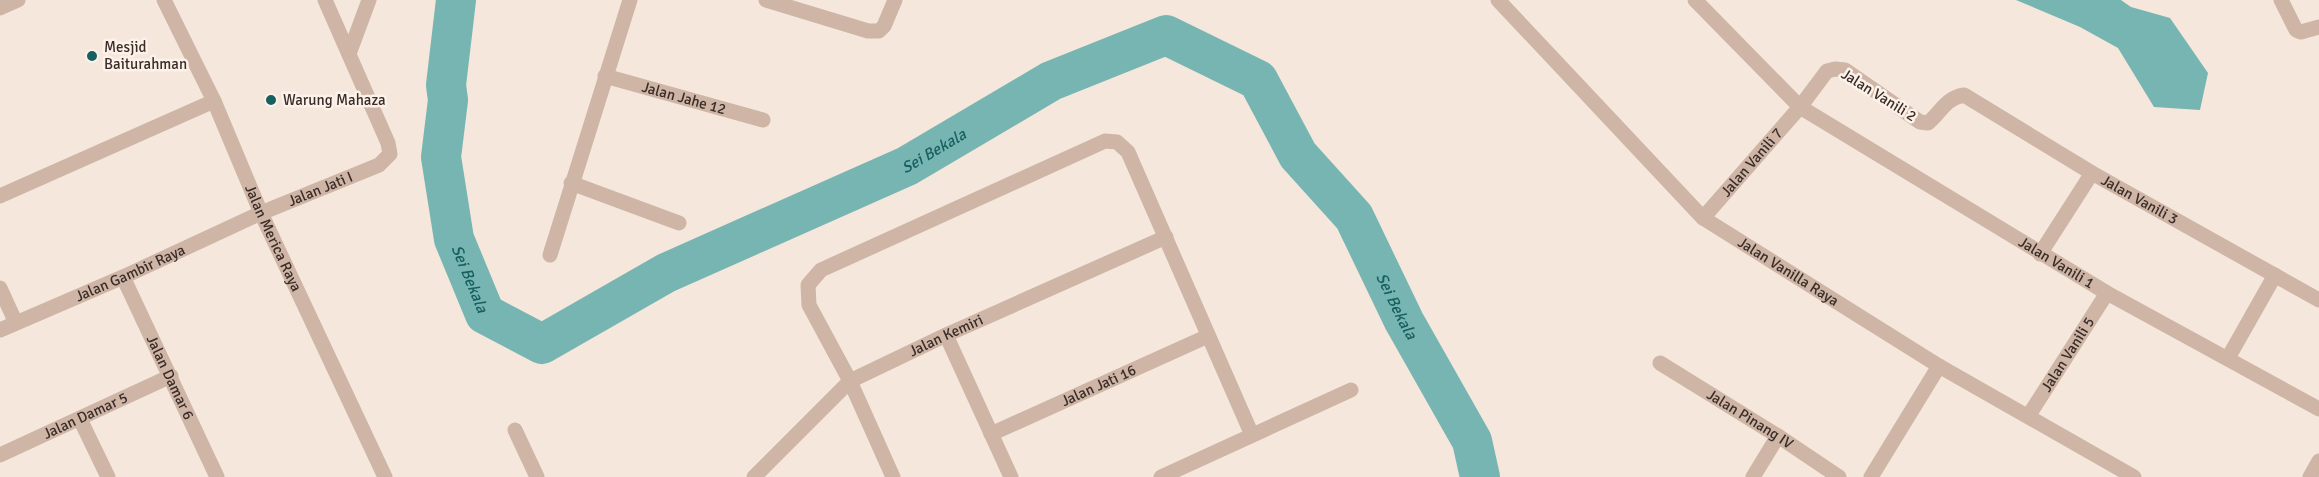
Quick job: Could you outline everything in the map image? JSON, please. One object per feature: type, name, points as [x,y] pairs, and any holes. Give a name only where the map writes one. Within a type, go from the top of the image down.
[{"type":"street","points":[[0,8],[18,0]]},
{"type":"street","name":"Jalan Merica Raya","points":[[164,0],[214,101],[261,213],[384,477]]},
{"type":"street","points":[[325,0],[350,54]]},
{"type":"street","points":[[350,54],[369,0]]},
{"type":"street","points":[[550,255],[630,0]]},
{"type":"street","points":[[766,0],[868,31],[879,30],[884,26],[894,0]]},
{"type":"street","name":"Jalan Vanilla Raya","points":[[1498,0],[1703,218],[1939,366],[2029,415],[2134,477]]},
{"type":"street","name":"Jalan Vanili 1","points":[[1695,0],[1800,107],[2040,254],[2319,409]]},
{"type":"street","points":[[2281,0],[2296,30],[2301,32],[2319,27]]},
{"type":"street","name":"Jalan Jati I","points":[[261,213],[379,165],[390,154],[388,143],[350,54]]},
{"type":"street","name":"Jalan Vanili 2","points":[[1800,107],[1827,71],[1836,69],[1845,70],[1920,122],[1928,123],[1944,104],[1956,96],[1964,95]]},
{"type":"street","name":"Jalan Jahe 12","points":[[605,76],[763,120]]},
{"type":"street","name":"Jalan Vanili 3","points":[[1964,95],[2092,173],[2319,300]]},
{"type":"street","points":[[0,196],[214,101]]},
{"type":"street","name":"Jalan Vanili 7","points":[[1703,218],[1800,107]]},
{"type":"street","points":[[893,477],[850,381],[809,305],[808,285],[821,270],[1105,141],[1117,142],[1128,152],[1252,435]]},
{"type":"street","points":[[2040,254],[2092,173]]},
{"type":"street","points":[[571,183],[679,223]]},
{"type":"street","name":"Jalan Gambir Raya","points":[[0,330],[123,277],[261,213]]},
{"type":"street","name":"Jalan Kemiri","points":[[754,477],[850,381],[946,335],[1166,237]]},
{"type":"street","points":[[2228,358],[2275,275]]},
{"type":"street","name":"Jalan Damar 6","points":[[123,277],[217,477]]},
{"type":"street","points":[[0,288],[16,323]]},
{"type":"street","name":"Jalan Vanili 5","points":[[2029,415],[2107,292]]},
{"type":"street","points":[[946,335],[1011,477]]},
{"type":"street","name":"Jalan Jati 16","points":[[991,434],[1208,336]]},
{"type":"street","name":"Jalan Pinang IV","points":[[1660,363],[1778,435],[1839,477]]},
{"type":"street","points":[[1871,477],[1939,366]]},
{"type":"street","name":"Jalan Damar 5","points":[[0,455],[171,376]]},
{"type":"street","points":[[1161,477],[1351,390]]},
{"type":"street","points":[[80,418],[108,477]]},
{"type":"street","points":[[514,430],[537,477]]},
{"type":"street","points":[[1753,477],[1778,435]]},
{"type":"street","points":[[2310,477],[2319,461]]},
{"type":"water","points":[[2016,0],[2121,0],[2131,7],[2170,18],[2208,73],[2200,110],[2154,107],[2118,48],[2080,27]]},
{"type":"waterway","name":"Sei Bekala","points":[[456,0],[446,85],[448,100],[441,157],[454,239],[485,314],[542,344],[666,273],[907,166],[1051,81],[1166,35],[1258,80],[1298,155],[1354,217],[1404,321],[1472,441],[1480,477]]},
{"type":"place","name":"Mesjid Baiturahman","points":[[92,56]]},
{"type":"place","name":"Warung Mahaza","points":[[271,100]]}]
